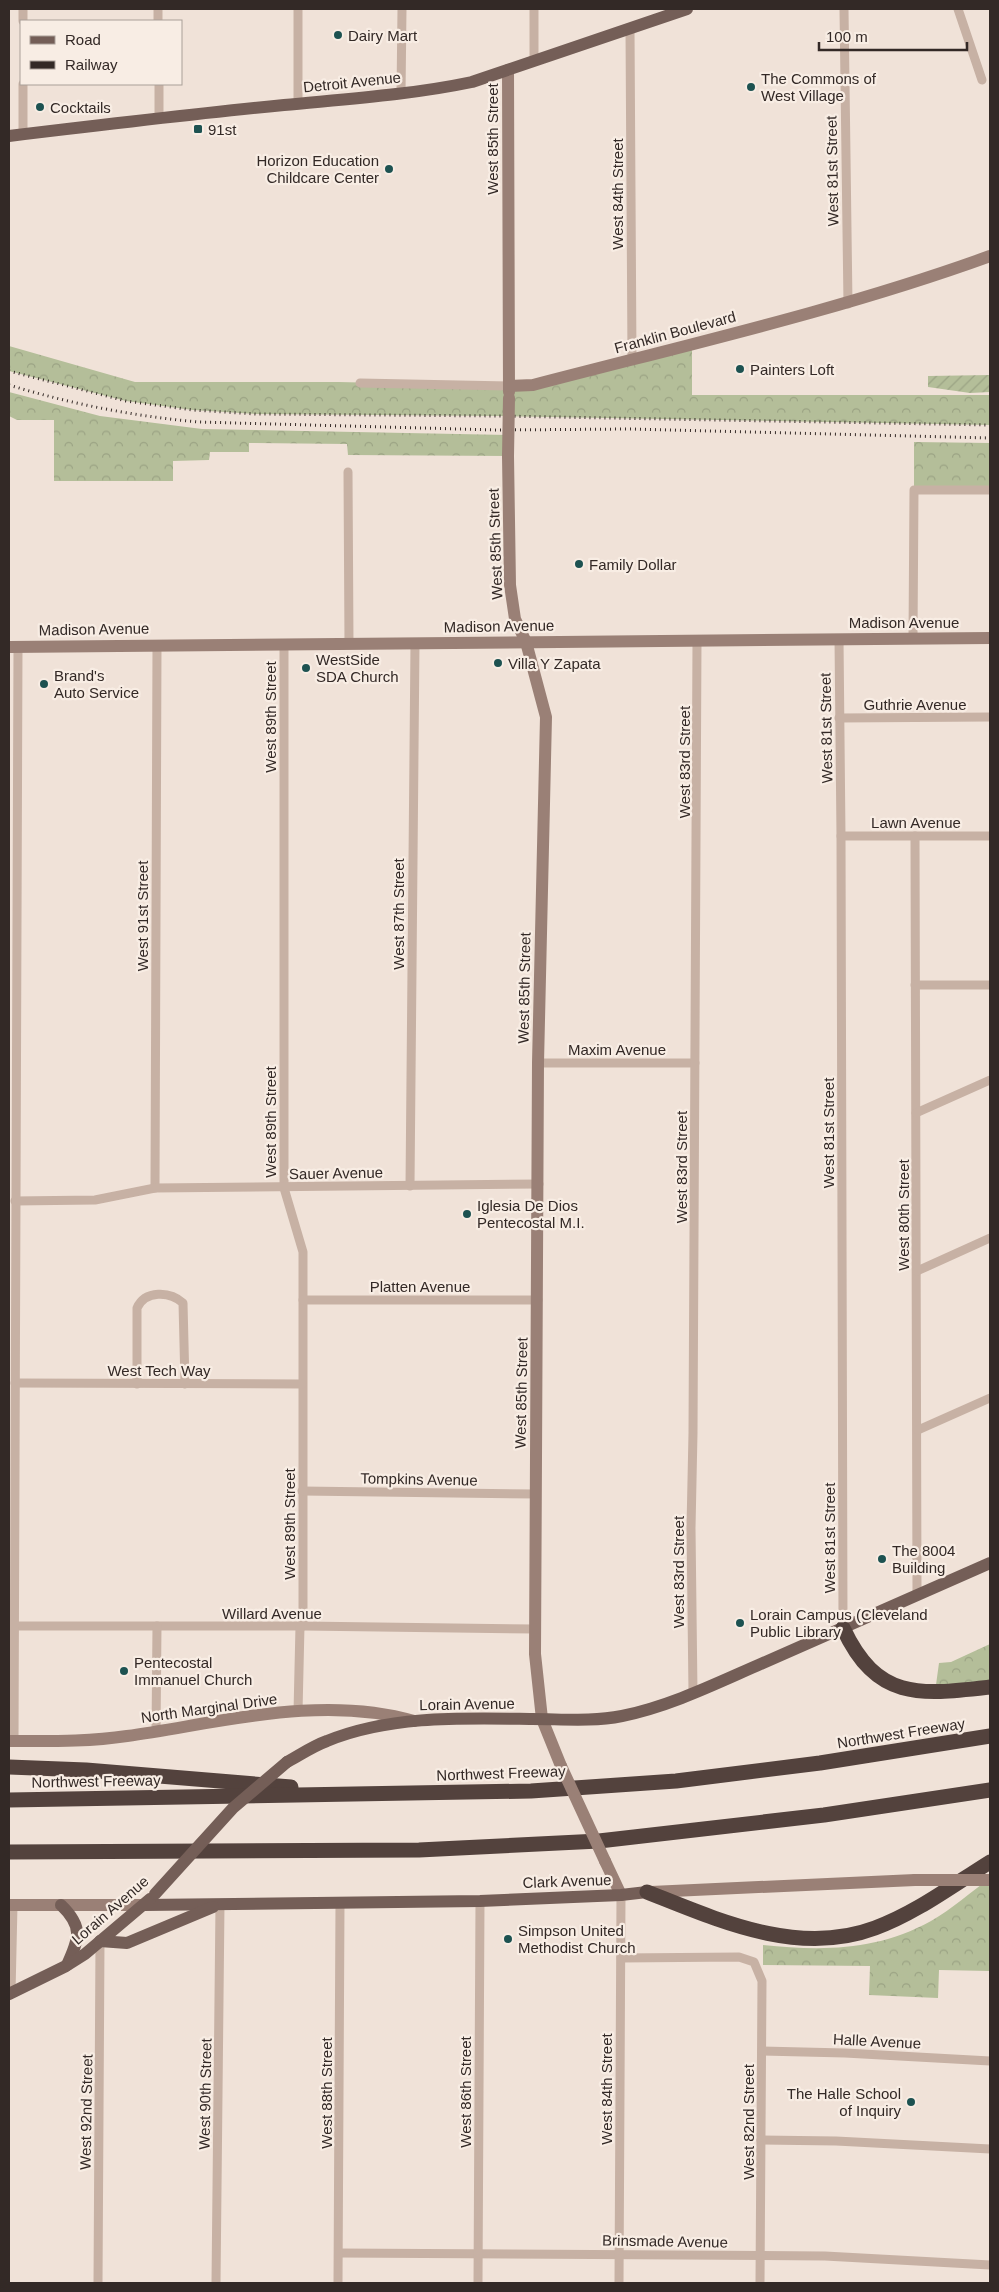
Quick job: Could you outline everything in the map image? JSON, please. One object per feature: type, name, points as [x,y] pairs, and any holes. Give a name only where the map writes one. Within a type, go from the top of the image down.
[{"type":"highway","points":[[843,1628],[853,1650],[863,1663],[876,1675],[890,1683],[908,1689],[935,1692],[990,1687]]},
{"type":"highway","name":"Northwest Freeway","points":[[9,1800],[531,1791],[676,1781],[820,1763],[990,1736]]},
{"type":"highway","points":[[9,1767],[86,1770],[378,1794]]},
{"type":"highway","points":[[9,1852],[419,1850],[599,1841],[824,1815],[990,1790]]},
{"type":"highway","points":[[9,1862],[111,1851]]},
{"type":"highway","points":[[647,1892],[698,1912],[761,1932],[790,1938],[820,1939],[849,1936],[875,1928],[902,1915],[990,1862]]},
{"type":"main road","name":"Detroit Avenue","points":[[9,136],[159,118],[401,94],[472,82],[687,9]]},
{"type":"main road","name":"Lorain Avenue","points":[[10,1993],[66,1966],[100,1942],[155,1894],[233,1808],[287,1762],[326,1741],[372,1727],[414,1721],[592,1720],[621,1716],[653,1708],[693,1693],[990,1562]]},
{"type":"main road","name":"Clark Avenue","points":[[144,1905],[480,1900],[621,1895],[647,1892]]},
{"type":"main road","points":[[100,1942],[127,1943],[220,1904]]},
{"type":"main road","points":[[62,1906],[74,1919],[77,1928],[77,1943],[66,1966]]},
{"type":"street","points":[[298,9],[298,104]]},
{"type":"street","points":[[401,94],[402,9]]},
{"type":"street","points":[[534,9],[534,60]]},
{"type":"street","name":"West 81st Street","points":[[844,9],[848,304]]},
{"type":"street","points":[[958,9],[982,80]]},
{"type":"street","name":"West 84th Street","points":[[630,29],[632,359]]},
{"type":"street","name":"West 85th Street","points":[[508,70],[508,456],[510,584],[515,619],[526,642],[546,717],[538,1063],[539,1184],[535,1654],[542,1719],[561,1766],[621,1895]]},
{"type":"street","points":[[23,85],[23,134]]},
{"type":"street","points":[[159,85],[159,118]]},
{"type":"street","name":"Franklin Boulevard","points":[[360,383],[509,392],[848,304],[915,283],[990,256]]},
{"type":"street","points":[[348,472],[349,642]]},
{"type":"street","points":[[913,638],[914,490],[990,490]]},
{"type":"street","name":"West 81st Street","points":[[839,638],[842,836],[843,1628]]},
{"type":"street","name":"Madison Avenue","points":[[13,647],[284,645],[349,642],[990,638]]},
{"type":"street","name":"West 83rd Street","points":[[693,1693],[691,1528],[698,641]]},
{"type":"street","name":"West 87th Street","points":[[410,1186],[415,643]]},
{"type":"street","name":"West 91st Street","points":[[155,1188],[157,645]]},
{"type":"street","name":"West 89th Street","points":[[284,645],[284,1188],[303,1252],[301,1626],[298,1712]]},
{"type":"street","points":[[11,1740],[15,1383],[13,647]]},
{"type":"street","name":"Guthrie Avenue","points":[[839,718],[990,717]]},
{"type":"street","name":"Lawn Avenue","points":[[842,836],[990,836]]},
{"type":"street","name":"West 80th Street","points":[[916,836],[917,1594]]},
{"type":"street","points":[[915,985],[990,984]]},
{"type":"street","name":"Maxim Avenue","points":[[538,1063],[695,1063]]},
{"type":"street","points":[[916,1113],[990,1080]]},
{"type":"street","name":"Sauer Avenue","points":[[15,1201],[95,1200],[155,1188],[539,1184]]},
{"type":"street","points":[[917,1271],[990,1238]]},
{"type":"street","points":[[137,1384],[137,1308],[139,1303],[149,1296],[161,1294],[172,1295],[183,1303],[185,1384]]},
{"type":"street","name":"Platten Avenue","points":[[302,1300],[538,1300]]},
{"type":"street","name":"West Tech Way","points":[[15,1383],[302,1384]]},
{"type":"street","points":[[918,1430],[990,1398]]},
{"type":"street","name":"Tompkins Avenue","points":[[302,1491],[536,1494]]},
{"type":"street","name":"Willard Avenue","points":[[11,1626],[301,1626],[536,1629]]},
{"type":"street","points":[[156,1731],[157,1626]]},
{"type":"street","name":"North Marginal Drive","points":[[11,1740],[116,1737],[298,1712],[378,1713],[414,1721]]},
{"type":"street","name":"Clark Avenue","points":[[647,1892],[915,1880],[990,1880]]},
{"type":"street","name":"West 84th Street","points":[[619,2283],[621,1895]]},
{"type":"street","name":"West 86th Street","points":[[478,2283],[480,1900]]},
{"type":"street","name":"West 88th Street","points":[[338,2283],[340,1903]]},
{"type":"street","name":"West 90th Street","points":[[216,2283],[220,1904]]},
{"type":"street","points":[[10,1993],[11,1905],[144,1905]]},
{"type":"street","name":"West 92nd Street","points":[[98,2283],[100,1942]]},
{"type":"street","name":"West 82nd Street","points":[[621,1958],[739,1957],[754,1962],[762,1981],[760,2283]]},
{"type":"street","name":"Halle Avenue","points":[[762,2051],[845,2053],[990,2061]]},
{"type":"street","points":[[761,2140],[836,2141],[990,2149]]},
{"type":"street","name":"Brinsmade Avenue","points":[[339,2253],[825,2256],[990,2265]]},
{"type":"green space","points":[[692,344],[692,395],[990,395],[990,425],[500,416],[256,414],[193,410],[126,401],[9,371],[9,346],[135,382],[339,382],[509,386]]},
{"type":"green space","points":[[990,375],[990,392],[970,393],[928,387],[928,376]]},
{"type":"green space","points":[[9,392],[100,416],[202,429],[508,435],[508,456],[348,455],[347,444],[249,443],[249,452],[210,452],[209,460],[173,461],[173,481],[54,481],[54,420],[17,420],[9,416]]},
{"type":"green space","points":[[914,442],[990,443],[990,490],[914,490]]},
{"type":"green space","points":[[990,1644],[990,1687],[935,1692],[939,1663],[951,1662]]},
{"type":"green space","points":[[990,1878],[990,1971],[939,1970],[938,1998],[869,1995],[870,1966],[763,1965],[763,1945],[828,1948],[870,1943],[911,1931],[954,1906]]},
{"type":"railway","points":[[9,371],[126,401],[193,410],[256,414],[500,416],[990,425]]},
{"type":"railway","points":[[9,385],[102,408],[198,422],[497,430],[630,429],[990,438]]},
{"type":"place","name":"Dairy Mart","points":[[338,35]]},
{"type":"place","name":"The Commons of West Village","points":[[751,87]]},
{"type":"place","name":"Cocktails","points":[[40,107]]},
{"type":"place","name":"91st","points":[[198,129]]},
{"type":"place","name":"Horizon Education Childcare Center","points":[[389,169]]},
{"type":"place","name":"Painters Loft","points":[[740,369]]},
{"type":"place","name":"Family Dollar","points":[[579,564]]},
{"type":"place","name":"Villa Y Zapata","points":[[498,663]]},
{"type":"place","name":"WestSide SDA Church","points":[[306,668]]},
{"type":"place","name":"Brand's Auto Service","points":[[44,684]]},
{"type":"place","name":"Iglesia De Dios Pentecostal M.I.","points":[[467,1214]]},
{"type":"place","name":"The 8004 Building","points":[[882,1559]]},
{"type":"place","name":"Lorain Campus (Cleveland Public Library","points":[[740,1623]]},
{"type":"place","name":"Pentecostal Immanuel Church","points":[[124,1671]]},
{"type":"place","name":"Simpson United Methodist Church","points":[[508,1939]]},
{"type":"place","name":"The Halle School of Inquiry","points":[[911,2102]]}]
